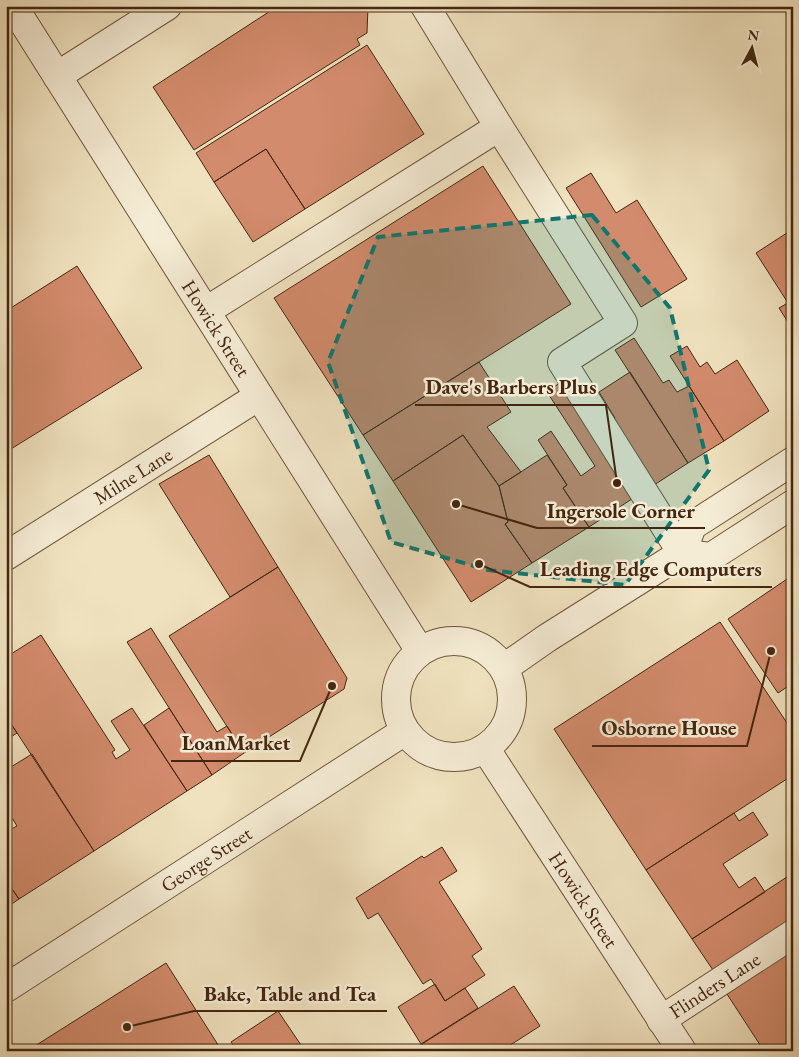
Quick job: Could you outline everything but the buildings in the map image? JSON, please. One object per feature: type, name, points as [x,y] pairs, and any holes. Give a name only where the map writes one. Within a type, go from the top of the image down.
[{"type":"street","name":"Howick Street","points":[[13,6],[420,651]]},
{"type":"street","points":[[57,76],[167,6]]},
{"type":"street","points":[[425,6],[623,323],[562,362],[682,553]]},
{"type":"street","points":[[206,311],[499,127]]},
{"type":"street","name":"Milne Lane","points":[[6,556],[259,396]]},
{"type":"street","points":[[504,668],[547,638],[682,553],[692,526],[793,461]]},
{"type":"street","points":[[682,553],[711,557],[793,504]]},
{"type":"street","points":[[456,641],[474,644],[491,654],[504,668],[511,684],[512,702],[508,720],[499,736],[485,748],[469,755],[451,757],[433,753],[417,744],[405,731],[398,715],[395,697],[399,680],[407,663],[420,651],[437,643],[456,641]]},
{"type":"street","name":"George Street","points":[[6,988],[405,731]]},
{"type":"street","name":"Howick Street","points":[[485,748],[682,1051]]},
{"type":"street","name":"Flinders Lane","points":[[661,1020],[793,934]]},
{"type":"highlighted area","points":[[592,215],[670,308],[709,470],[625,585],[488,570],[391,542],[328,362],[378,237]]},
{"type":"place","name":"Dave's Barbers Plus","points":[[617,483]]},
{"type":"place","name":"Ingersole Corner","points":[[456,504]]},
{"type":"place","name":"Leading Edge Computers","points":[[479,564]]},
{"type":"place","name":"Osborne House","points":[[771,651]]},
{"type":"place","name":"LoanMarket","points":[[332,686]]},
{"type":"place","name":"Bake, Table and Tea","points":[[127,1027]]}]
